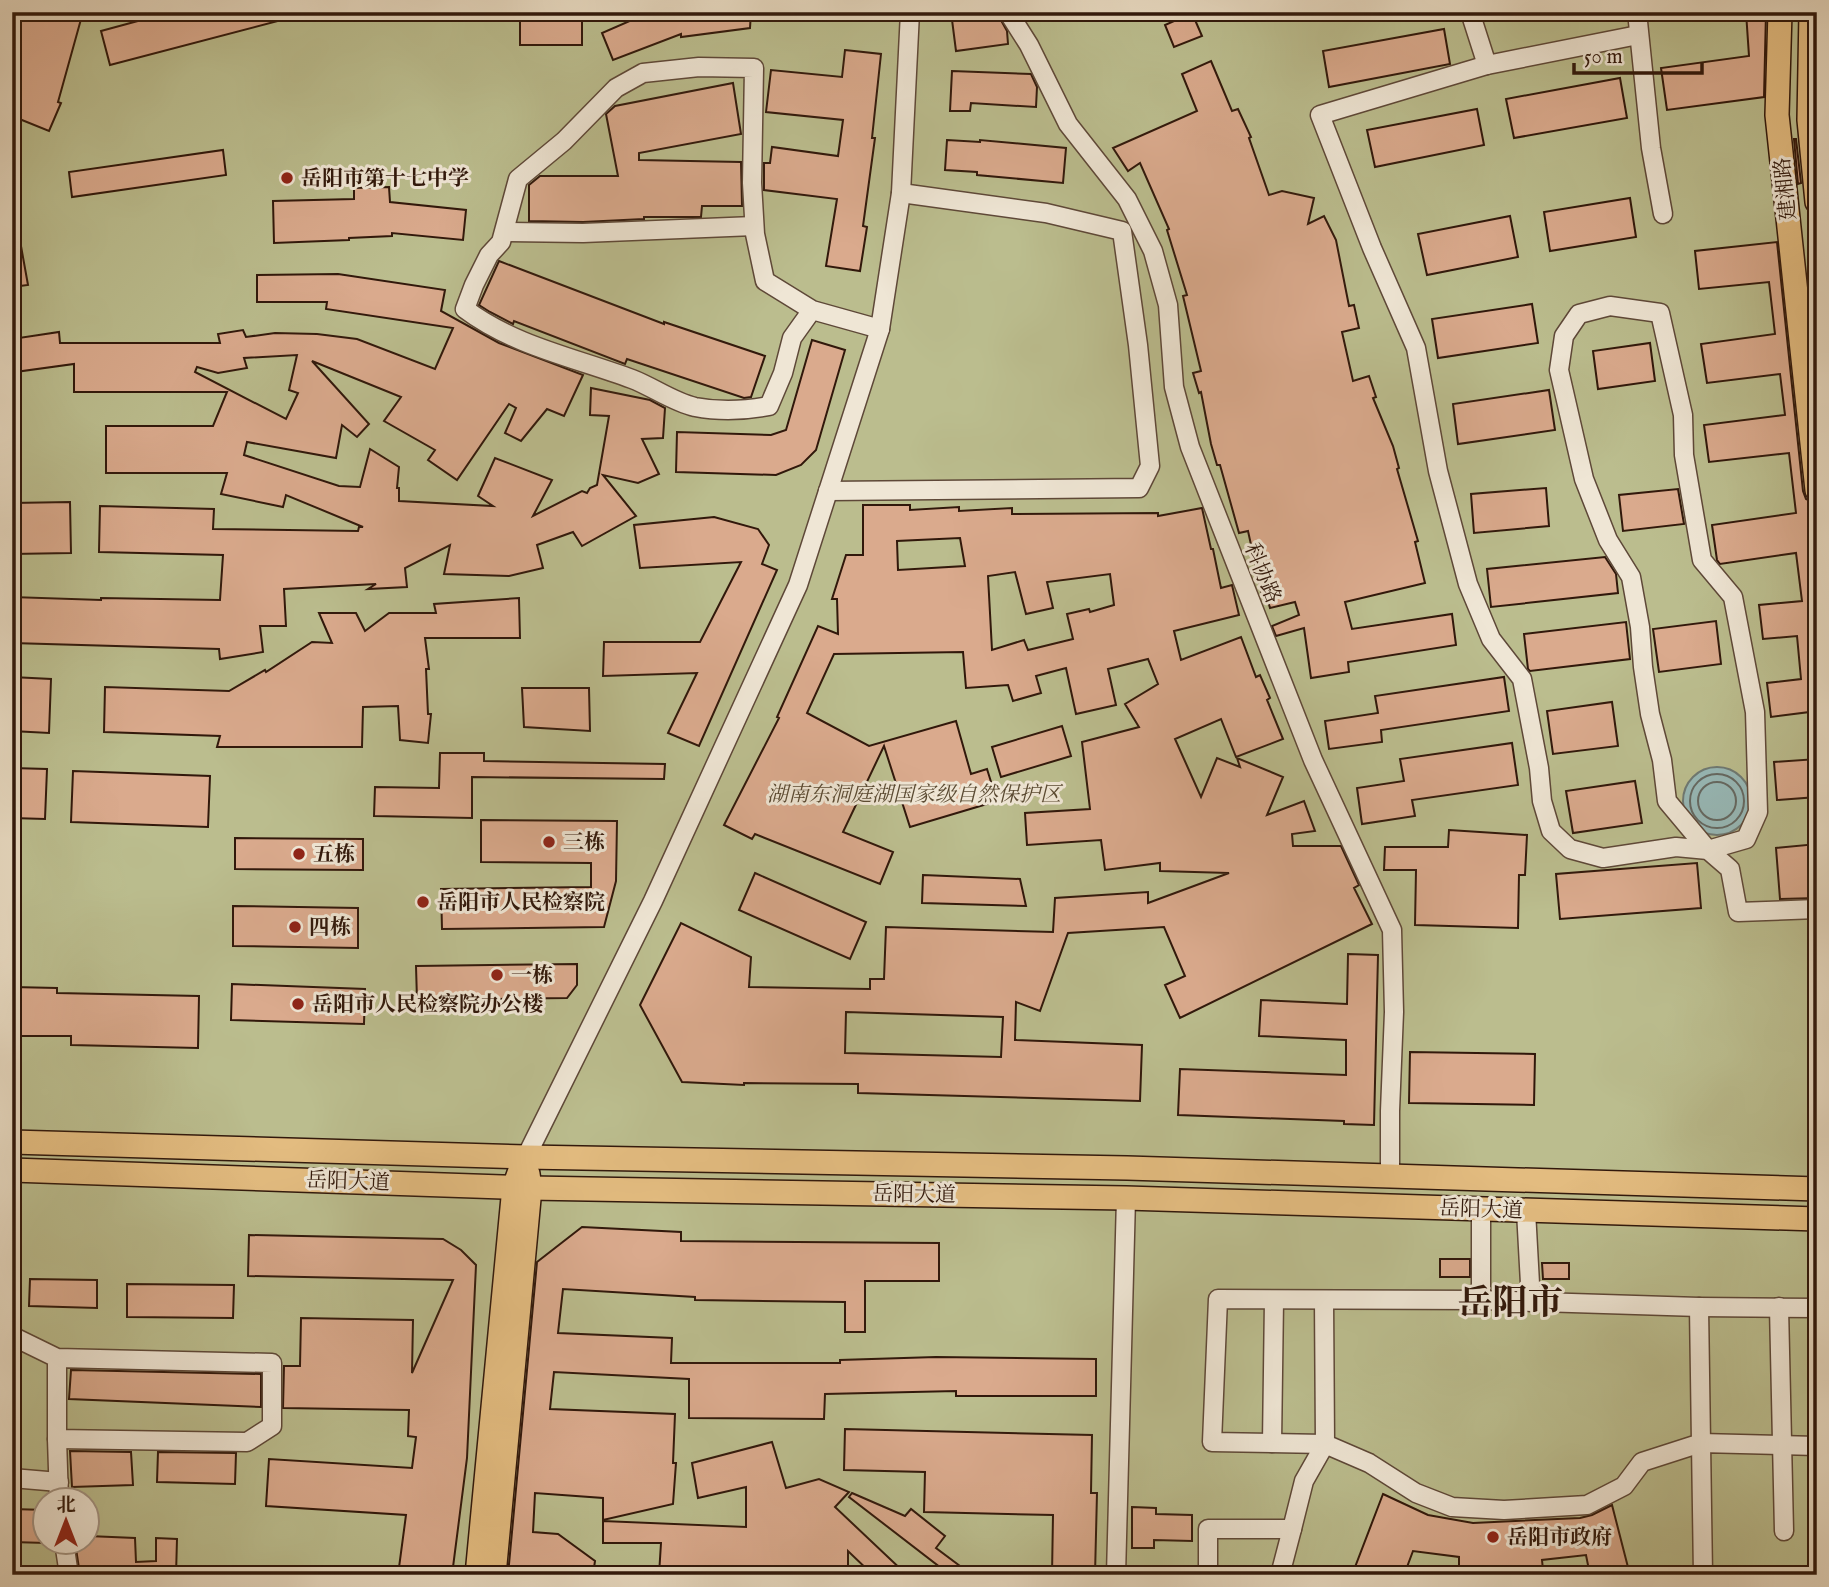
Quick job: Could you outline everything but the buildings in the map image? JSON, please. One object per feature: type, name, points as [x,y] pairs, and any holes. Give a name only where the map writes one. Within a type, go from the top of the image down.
[{"type":"main road","name":"建湘路","points":[[1780,12],[1777,115],[1817,490]]},
{"type":"main road","name":"建湘路","points":[[1811,12],[1809,120],[1817,202]]},
{"type":"main road","name":"岳阳大道","points":[[12,1142],[526,1157],[1127,1168],[1817,1189]]},
{"type":"main road","points":[[477,1575],[526,1157]]},
{"type":"main road","name":"岳阳大道","points":[[12,1170],[522,1188],[1126,1198],[1817,1219]]},
{"type":"main road","points":[[494,1575],[522,1188]]},
{"type":"street","points":[[526,1157],[653,901],[798,585],[880,329],[901,193],[909,12]]},
{"type":"street","name":"科协路","points":[[1008,12],[1029,45],[1068,124],[1127,199],[1153,251],[1168,305],[1174,387],[1191,447],[1313,760],[1392,930],[1394,1012],[1390,1176]]},
{"type":"street","points":[[1470,12],[1487,65]]},
{"type":"street","points":[[1637,12],[1651,148],[1663,214]]},
{"type":"street","points":[[1638,35],[1487,65],[1320,115],[1372,248],[1416,348],[1438,471],[1468,584],[1491,639],[1522,679],[1539,768],[1542,802],[1550,831],[1570,849],[1603,858],[1676,847],[1708,850],[1746,839],[1758,813],[1755,712],[1733,597],[1702,560],[1684,455],[1683,415],[1660,313],[1610,306],[1579,314],[1564,336],[1559,370],[1584,480],[1608,540],[1631,578],[1650,714],[1662,760],[1667,801],[1708,850],[1730,869],[1738,912],[1817,909]]},
{"type":"street","points":[[812,310],[792,338],[783,373],[769,406],[735,412],[693,407],[633,379],[553,353],[488,327],[465,309],[474,285],[505,232],[518,179],[564,141],[616,88],[643,73],[699,67],[754,68],[754,226],[765,281],[812,310],[880,329]]},
{"type":"street","points":[[828,491],[1139,488],[1150,466],[1138,345],[1122,231],[1046,212],[901,193]]},
{"type":"street","points":[[505,232],[583,233],[754,226]]},
{"type":"street","points":[[1116,1575],[1126,1198]]},
{"type":"street","points":[[1481,1209],[1481,1300]]},
{"type":"street","points":[[1527,1210],[1531,1302]]},
{"type":"street","points":[[1817,1308],[1481,1300],[1218,1299],[1212,1442],[1325,1444],[1369,1463],[1416,1493],[1451,1507],[1504,1510],[1587,1505],[1624,1486],[1642,1462],[1701,1443],[1817,1446]]},
{"type":"street","points":[[1272,1443],[1274,1300]]},
{"type":"street","points":[[1280,1575],[1304,1481],[1325,1444],[1324,1300]]},
{"type":"street","points":[[1699,1307],[1703,1575]]},
{"type":"street","points":[[1779,1307],[1784,1531]]},
{"type":"street","points":[[12,1336],[57,1358],[272,1363],[272,1426],[247,1442],[57,1439]]},
{"type":"street","points":[[57,1358],[59,1486]]},
{"type":"street","points":[[12,1478],[41,1486]]},
{"type":"street","points":[[1208,1575],[1208,1529],[1292,1529]]},
{"type":"street","points":[[66,1556],[69,1575]]},
{"type":"green space","name":"湖南东洞庭湖国家级自然保护区","points":[[12,12],[1817,12],[1817,1575],[12,1575]]},
{"type":"water","points":[[1724,767],[1745,782],[1751,794],[1749,814],[1741,825],[1724,835],[1710,835],[1693,825],[1685,814],[1683,794],[1693,777],[1704,769]]},
{"type":"place","name":"岳阳市第十七中学","points":[[287,178]]},
{"type":"place","name":"三栋","points":[[549,842]]},
{"type":"place","name":"五栋","points":[[299,854]]},
{"type":"place","name":"岳阳市人民检察院","points":[[423,902]]},
{"type":"place","name":"四栋","points":[[295,927]]},
{"type":"place","name":"一栋","points":[[497,975]]},
{"type":"place","name":"岳阳市人民检察院办公楼","points":[[298,1004]]},
{"type":"place","name":"岳阳市政府","points":[[1493,1537]]},
{"type":"district","name":"岳阳市","points":[[1510,1302]]}]
